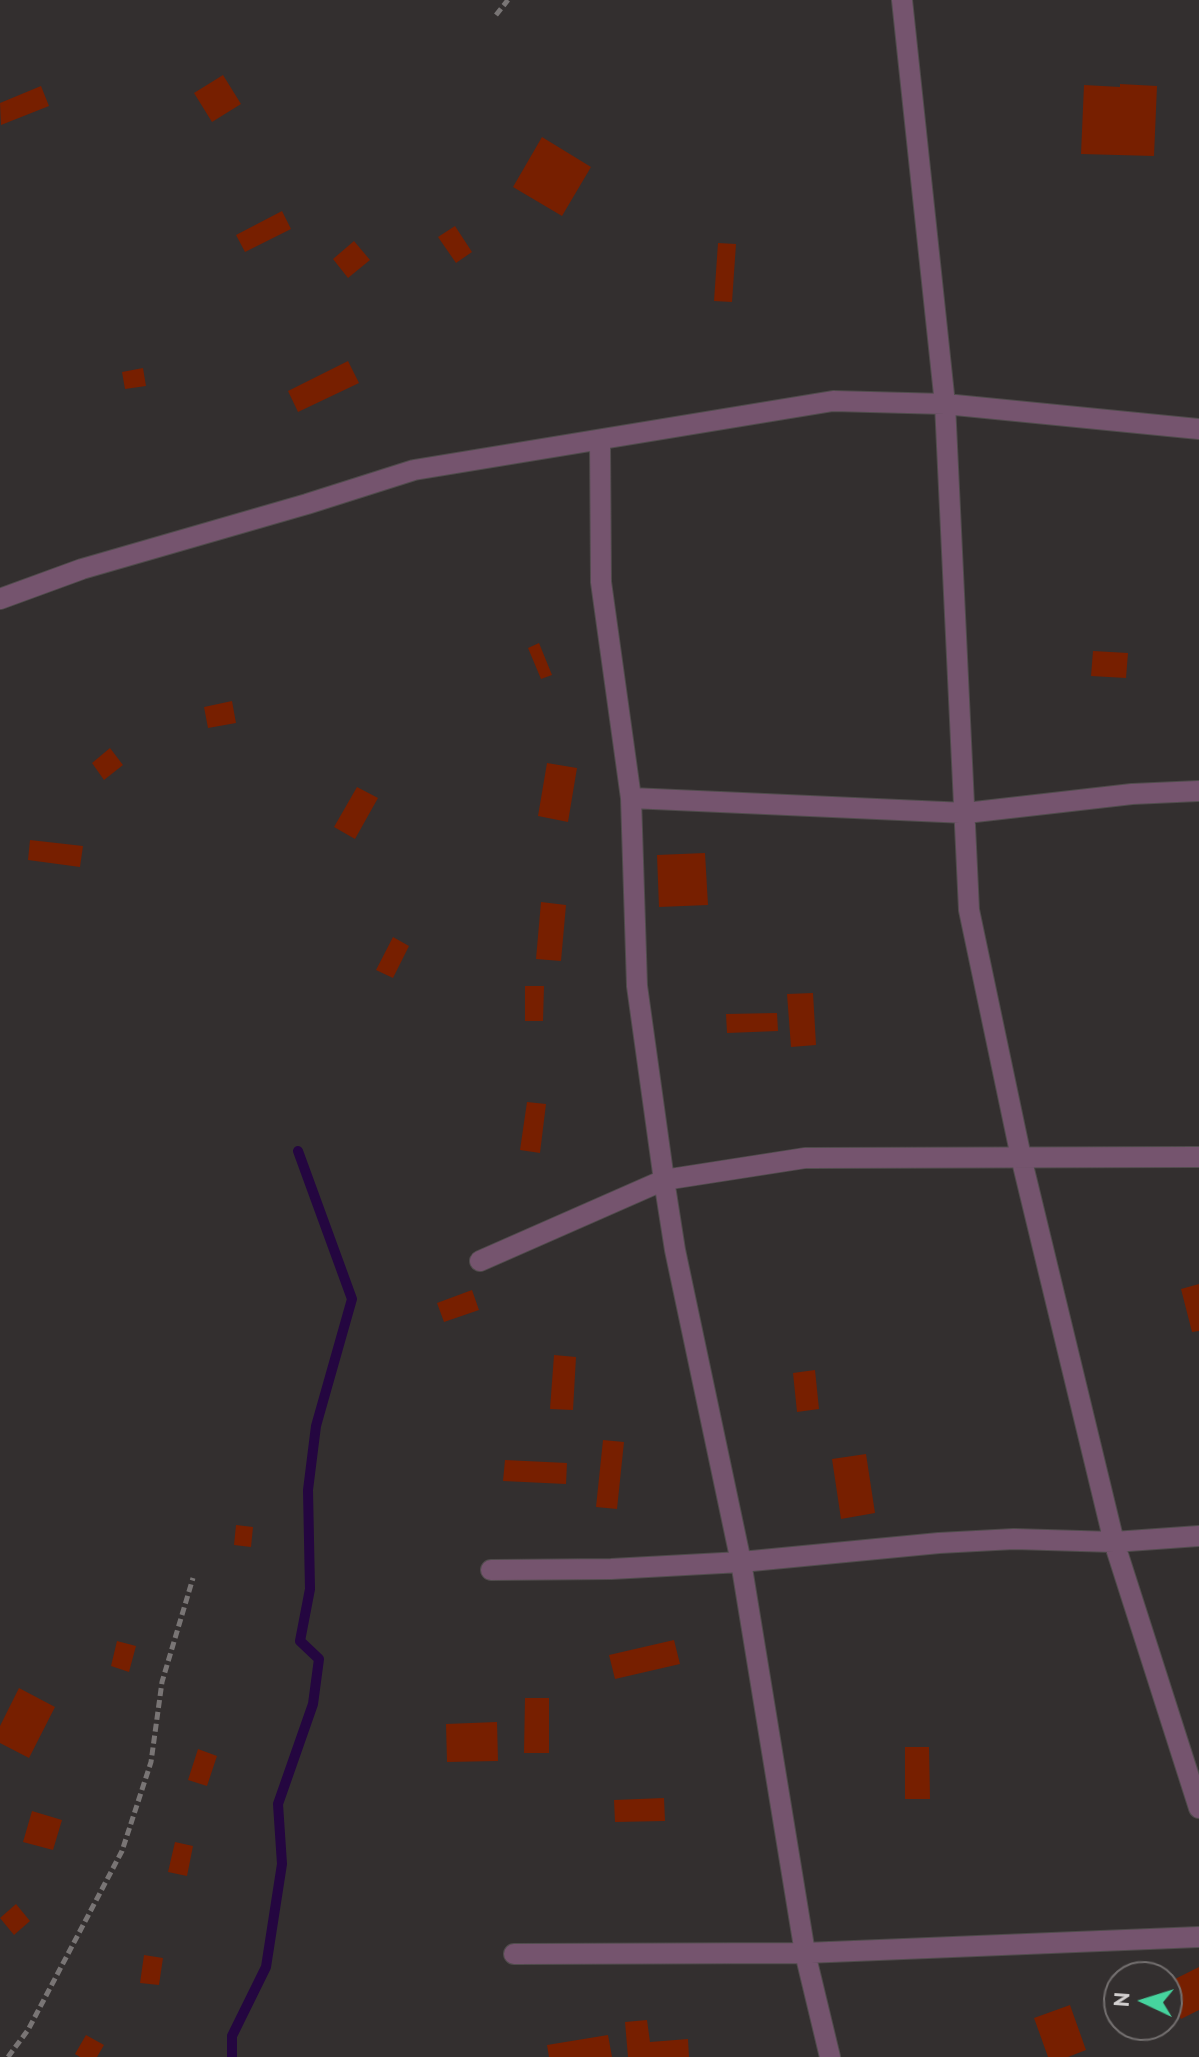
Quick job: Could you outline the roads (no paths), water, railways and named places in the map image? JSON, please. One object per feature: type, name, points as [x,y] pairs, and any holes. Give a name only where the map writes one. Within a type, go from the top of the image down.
[{"type":"street","points":[[902,0],[945,404],[969,910],[1021,1157],[1114,1542],[1199,1808]]},
{"type":"street","points":[[0,599],[82,569],[414,470],[833,401],[945,404],[1199,429]]},
{"type":"street","points":[[600,441],[601,582],[631,798],[637,986],[664,1180],[675,1250],[741,1562],[805,1953],[830,2057]]},
{"type":"street","points":[[631,798],[966,813],[1132,794],[1199,791]]},
{"type":"street","points":[[480,1261],[664,1180],[805,1158],[1199,1157]]},
{"type":"street","points":[[491,1570],[611,1569],[741,1562],[1014,1539],[1114,1542],[1199,1536]]},
{"type":"street","points":[[514,1954],[805,1953],[1199,1937]]},
{"type":"waterway","points":[[232,2057],[232,2036],[266,1967],[282,1864],[278,1804],[313,1704],[319,1659],[300,1641],[310,1589],[308,1490],[316,1426],[352,1299],[298,1151]]}]
